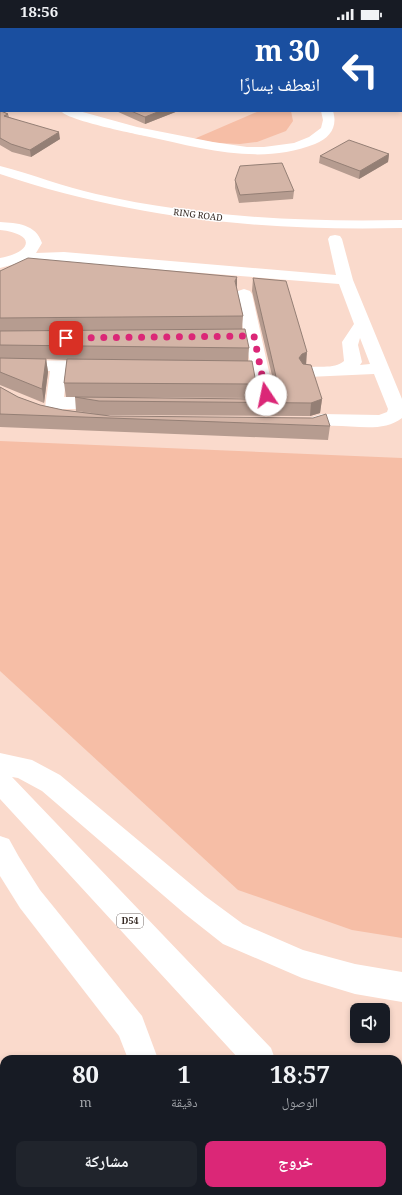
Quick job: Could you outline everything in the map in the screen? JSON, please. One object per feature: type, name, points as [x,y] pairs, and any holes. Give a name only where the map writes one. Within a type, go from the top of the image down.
[{"type":"street","points":[[71,112],[133,130],[246,152],[280,151],[304,145],[319,138],[328,130],[330,121],[327,112]]},
{"type":"street","points":[[204,144],[254,145],[274,143],[293,138],[314,120]]},
{"type":"street","name":"RING ROAD","points":[[0,170],[70,192],[126,204],[187,214],[250,221],[313,224],[402,224]]},
{"type":"street","points":[[0,226],[20,228],[32,235],[35,240],[47,249],[64,257]]},
{"type":"street","points":[[244,294],[246,336],[253,368],[266,399],[257,405],[226,410],[312,424],[322,420],[379,421],[388,419],[395,415],[397,409],[345,280],[335,239]]},
{"type":"street","points":[[17,259],[32,251],[35,245],[35,240]]},
{"type":"street","points":[[0,262],[40,257],[64,257],[345,280]]},
{"type":"street","points":[[343,370],[353,362],[349,342],[362,325]]},
{"type":"street","points":[[0,365],[113,366]]},
{"type":"street","points":[[54,409],[59,366]]},
{"type":"street","points":[[308,372],[381,369]]},
{"type":"street","points":[[34,408],[121,408]]},
{"type":"street","points":[[54,409],[79,420]]},
{"type":"street","points":[[0,764],[24,768],[51,784],[195,905],[233,934],[302,964],[355,979],[402,987]]},
{"type":"street","name":"D54","points":[[0,782],[256,1055]]},
{"type":"street","points":[[0,848],[8,866],[30,899],[131,1027],[142,1055]]},
{"type":"street","points":[[212,1009],[236,1055]]},
{"type":"shaded area","points":[[257,112],[291,112],[293,121],[286,131],[257,142],[240,144],[217,143],[194,139]]},
{"type":"shaded area","points":[[0,441],[402,458],[402,938],[352,930],[238,890],[0,671]]},
{"type":"building","points":[[0,112],[8,114],[4,116],[59,132],[30,150],[11,144],[0,138]]},
{"type":"building","points":[[133,112],[158,112],[145,117]]},
{"type":"building","points":[[349,140],[389,154],[360,171],[320,156]]},
{"type":"building","points":[[282,163],[294,191],[240,195],[235,180],[240,166]]},
{"type":"building","points":[[28,258],[237,277],[235,281],[243,316],[0,318],[0,271]]},
{"type":"building","points":[[253,278],[286,281],[307,352],[302,354],[299,358],[303,364],[311,365],[322,399],[311,403],[99,401],[75,397],[251,399],[263,397],[271,393],[277,386],[277,381]]},
{"type":"building","points":[[245,329],[249,348],[0,345],[0,331]]},
{"type":"building","points":[[0,358],[46,359],[42,389],[0,372]]},
{"type":"building","points":[[67,359],[252,361],[256,383],[64,383]]},
{"type":"building","points":[[0,387],[18,397],[40,405],[63,410],[110,416],[313,418],[326,414],[330,426],[0,414]]},
{"type":"route","points":[[66,338],[254,336],[266,395]]}]
